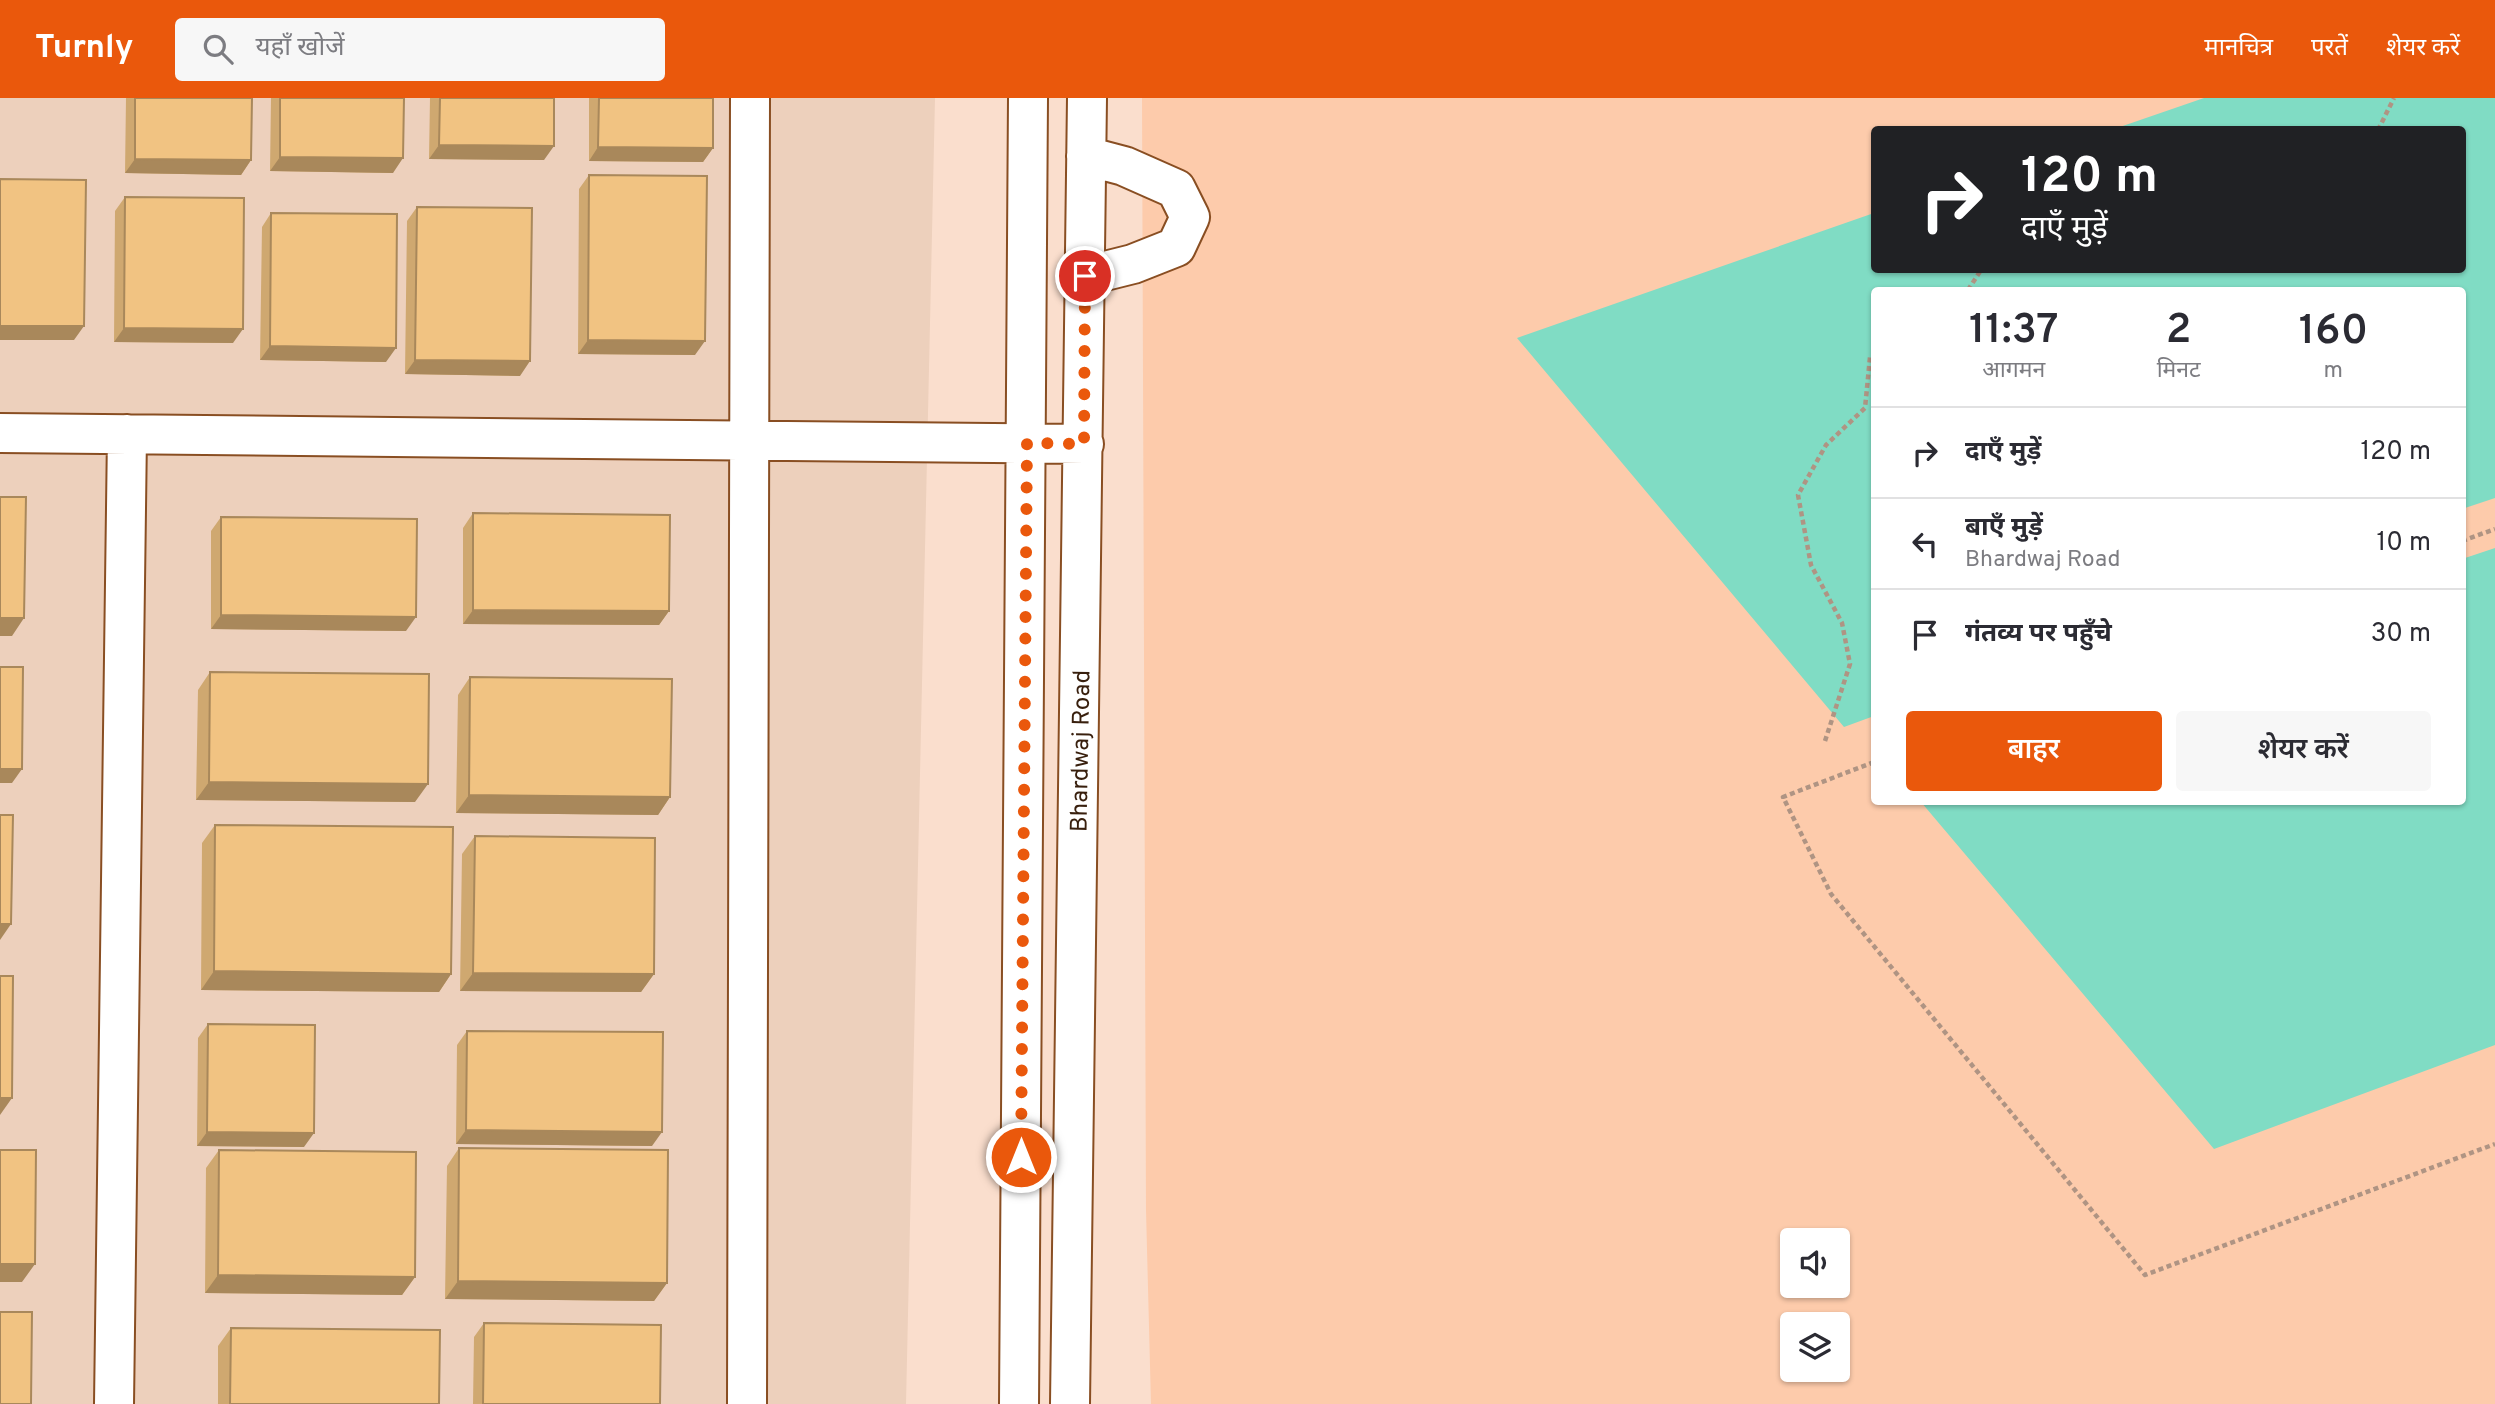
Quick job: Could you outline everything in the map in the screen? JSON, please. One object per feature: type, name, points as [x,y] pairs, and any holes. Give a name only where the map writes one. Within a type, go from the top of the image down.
[{"type":"street","points":[[747,1404],[750,98]]},
{"type":"street","points":[[1020,1404],[1028,98]]},
{"type":"street","name":"Bhardwaj Road","points":[[1070,1404],[1087,98]]},
{"type":"street","points":[[1085,276],[1133,264],[1176,247],[1190,217],[1176,190],[1124,166],[1086,156]]},
{"type":"street","points":[[0,433],[1084,444]]},
{"type":"street","points":[[114,1404],[127,434]]},
{"type":"path","points":[[2380,126],[2394,98]]},
{"type":"path","points":[[1825,741],[1850,664],[1842,623],[1811,565],[1798,495],[1826,444],[1865,408],[1871,357]]},
{"type":"path","points":[[2466,540],[2495,529]]},
{"type":"path","points":[[1871,763],[1783,797],[1831,894],[2145,1275],[2495,1144]]},
{"type":"shaded area","points":[[0,98],[935,98],[906,1404],[0,1404]]},
{"type":"shaded area","points":[[1142,98],[2495,98],[2495,1404],[1151,1404],[1146,1210]]},
{"type":"water","points":[[2204,98],[2495,98],[2495,498],[2466,508],[2466,287],[1871,287],[1871,717],[1844,727],[1517,338],[1871,214],[1871,273],[2466,273],[2466,126],[2123,126]]},
{"type":"water","points":[[2495,548],[2495,1045],[2214,1149],[1924,805],[2466,805],[2466,558]]},
{"type":"building","points":[[135,98],[252,98],[251,160],[135,159]]},
{"type":"building","points":[[280,98],[404,98],[403,158],[280,157]]},
{"type":"building","points":[[440,98],[554,98],[554,146],[439,145]]},
{"type":"building","points":[[599,98],[713,98],[713,148],[598,147]]},
{"type":"building","points":[[589,175],[707,176],[705,341],[588,340]]},
{"type":"building","points":[[0,179],[86,180],[84,326],[0,326]]},
{"type":"building","points":[[125,197],[244,198],[243,329],[124,328]]},
{"type":"building","points":[[417,207],[532,208],[530,361],[415,360]]},
{"type":"building","points":[[271,213],[397,214],[396,348],[270,346]]},
{"type":"building","points":[[0,497],[26,497],[24,618],[0,618]]},
{"type":"building","points":[[473,513],[670,515],[669,611],[473,610]]},
{"type":"building","points":[[221,517],[417,519],[416,617],[221,615]]},
{"type":"building","points":[[0,667],[23,667],[22,769],[0,769]]},
{"type":"building","points":[[210,672],[429,674],[428,784],[209,782]]},
{"type":"building","points":[[470,677],[672,679],[670,797],[469,795]]},
{"type":"building","points":[[0,815],[13,815],[11,924],[0,924]]},
{"type":"building","points":[[215,825],[453,827],[451,974],[214,971]]},
{"type":"building","points":[[475,836],[655,838],[654,974],[473,973]]},
{"type":"building","points":[[0,976],[13,976],[12,1098],[0,1098]]},
{"type":"building","points":[[208,1024],[315,1025],[314,1133],[207,1132]]},
{"type":"building","points":[[467,1031],[663,1032],[662,1132],[466,1130]]},
{"type":"building","points":[[459,1148],[668,1150],[667,1283],[458,1281]]},
{"type":"building","points":[[0,1150],[36,1150],[35,1264],[0,1264]]},
{"type":"building","points":[[219,1150],[416,1152],[415,1277],[218,1275]]},
{"type":"building","points":[[0,1312],[32,1312],[31,1404],[0,1404]]},
{"type":"building","points":[[484,1323],[661,1325],[660,1404],[483,1404]]},
{"type":"building","points":[[231,1328],[440,1330],[439,1404],[230,1404]]},
{"type":"route","points":[[1021,1157],[1027,443],[1084,444],[1085,276]]}]
